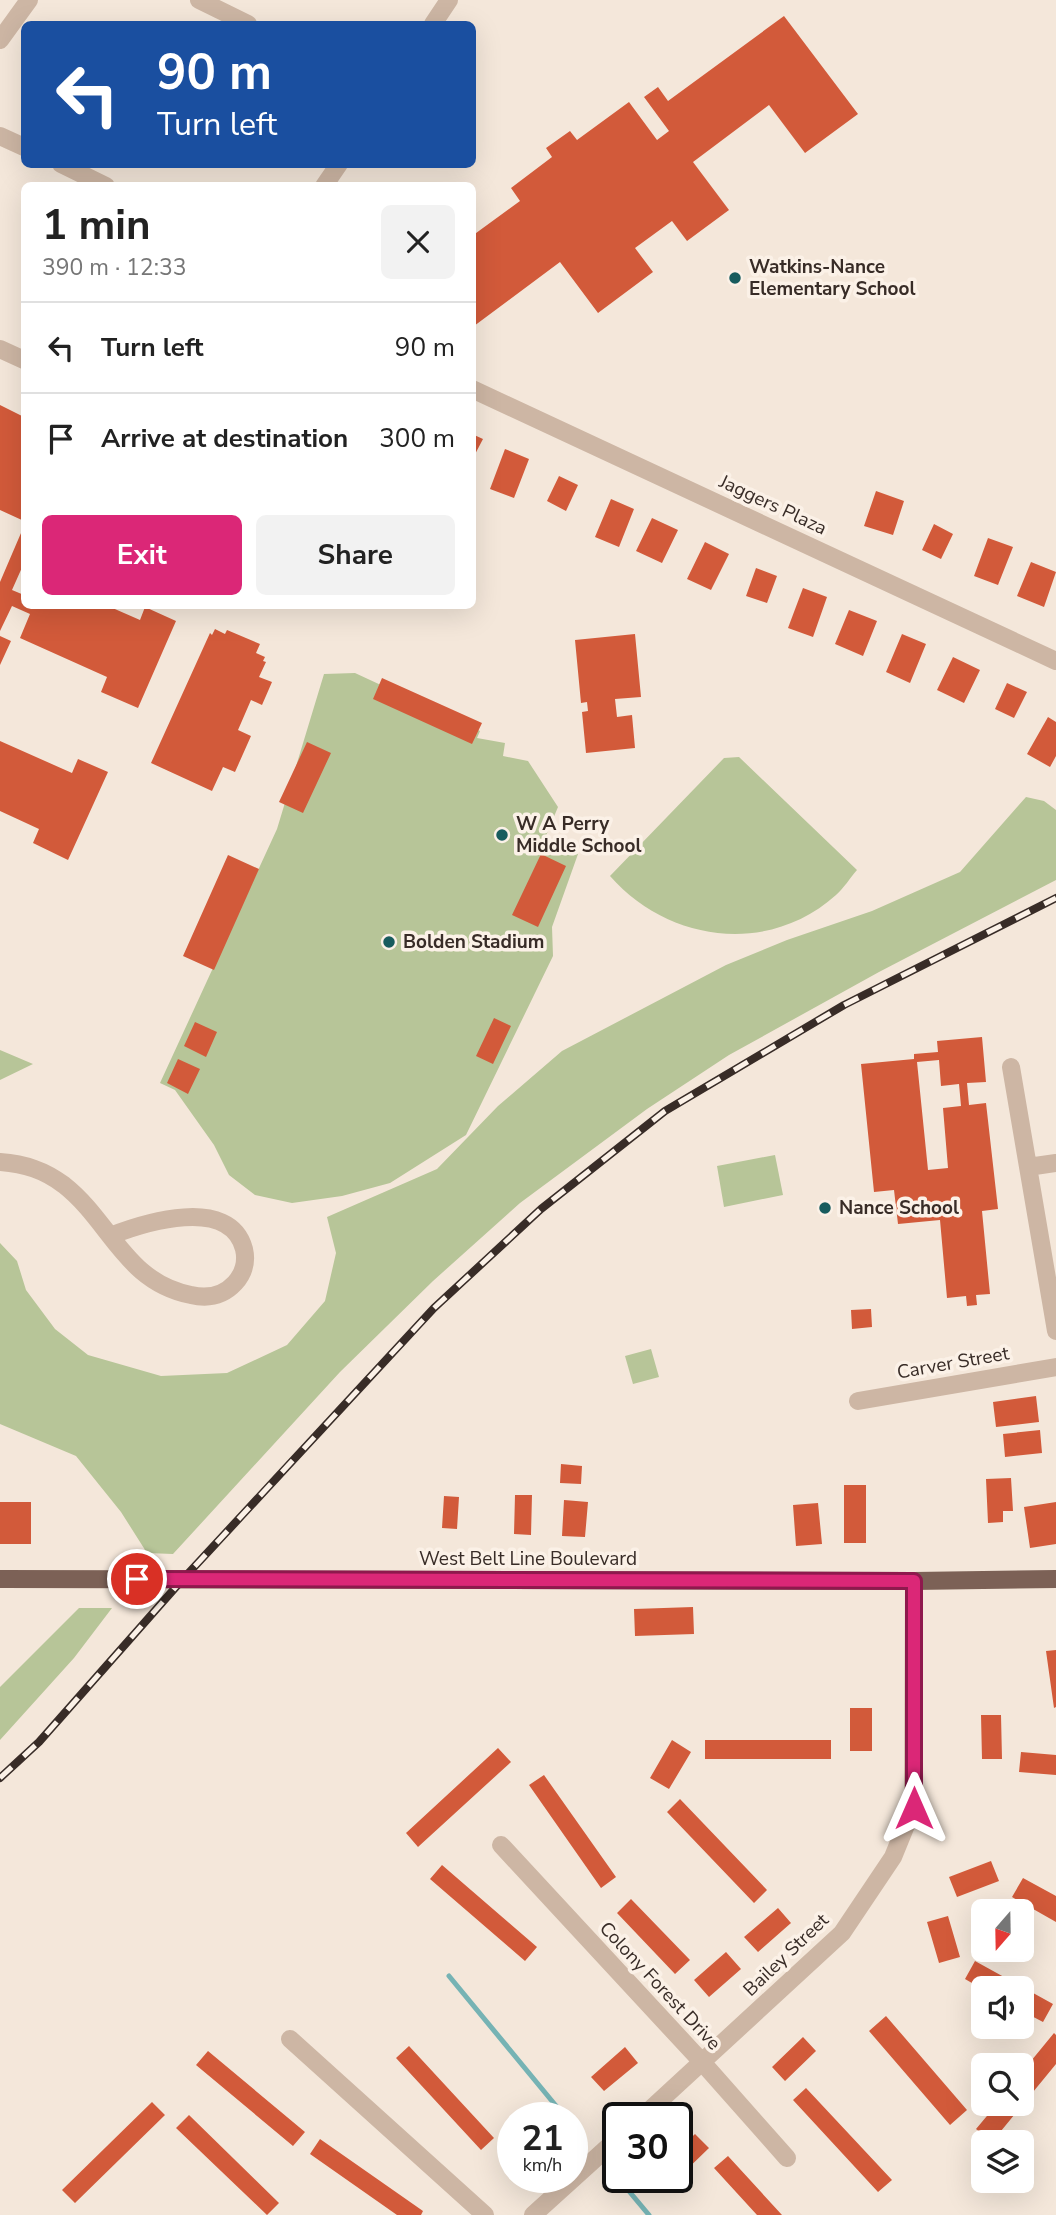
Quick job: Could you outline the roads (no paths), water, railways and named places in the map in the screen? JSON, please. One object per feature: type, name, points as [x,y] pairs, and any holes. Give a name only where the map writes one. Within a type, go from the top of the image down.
[{"type":"main road","name":"West Belt Line Boulevard","points":[[0,1579],[1056,1579]]},
{"type":"street","points":[[0,40],[29,0]]},
{"type":"street","points":[[199,0],[242,21]]},
{"type":"street","points":[[435,21],[449,0]]},
{"type":"street","points":[[0,136],[21,146]]},
{"type":"street","points":[[69,168],[98,182]]},
{"type":"street","points":[[0,349],[21,359]]},
{"type":"street","name":"Jaggers Plaza","points":[[476,391],[1056,660]]},
{"type":"street","points":[[1011,1067],[1056,1331]]},
{"type":"street","points":[[0,1162],[30,1166],[53,1177],[77,1197],[120,1252],[140,1271],[160,1284],[186,1294],[218,1295],[234,1284],[244,1268],[244,1252],[236,1235],[218,1221],[205,1217],[178,1217],[146,1222],[110,1236]]},
{"type":"street","points":[[1028,1167],[1056,1163]]},
{"type":"street","name":"Carver Street","points":[[858,1401],[1056,1367]]},
{"type":"street","name":"Bailey Street","points":[[658,2102],[842,1933],[893,1857],[914,1808],[914,1581]]},
{"type":"street","name":"Colony Forest Drive","points":[[501,1845],[787,2158]]},
{"type":"street","points":[[290,2039],[485,2215]]},
{"type":"street","points":[[533,2215],[602,2152]]},
{"type":"waterway","points":[[449,1976],[553,2102]]},
{"type":"waterway","points":[[631,2193],[649,2215]]},
{"type":"railway","points":[[0,1778],[39,1742],[183,1579],[434,1308],[541,1209],[665,1111],[844,1005],[1056,898]]},
{"type":"place","name":"Watkins-Nance Elementary School","points":[[735,278]]},
{"type":"place","name":"W A Perry Middle School","points":[[502,835]]},
{"type":"place","name":"Bolden Stadium","points":[[389,942]]},
{"type":"place","name":"Nance School","points":[[825,1208]]}]
